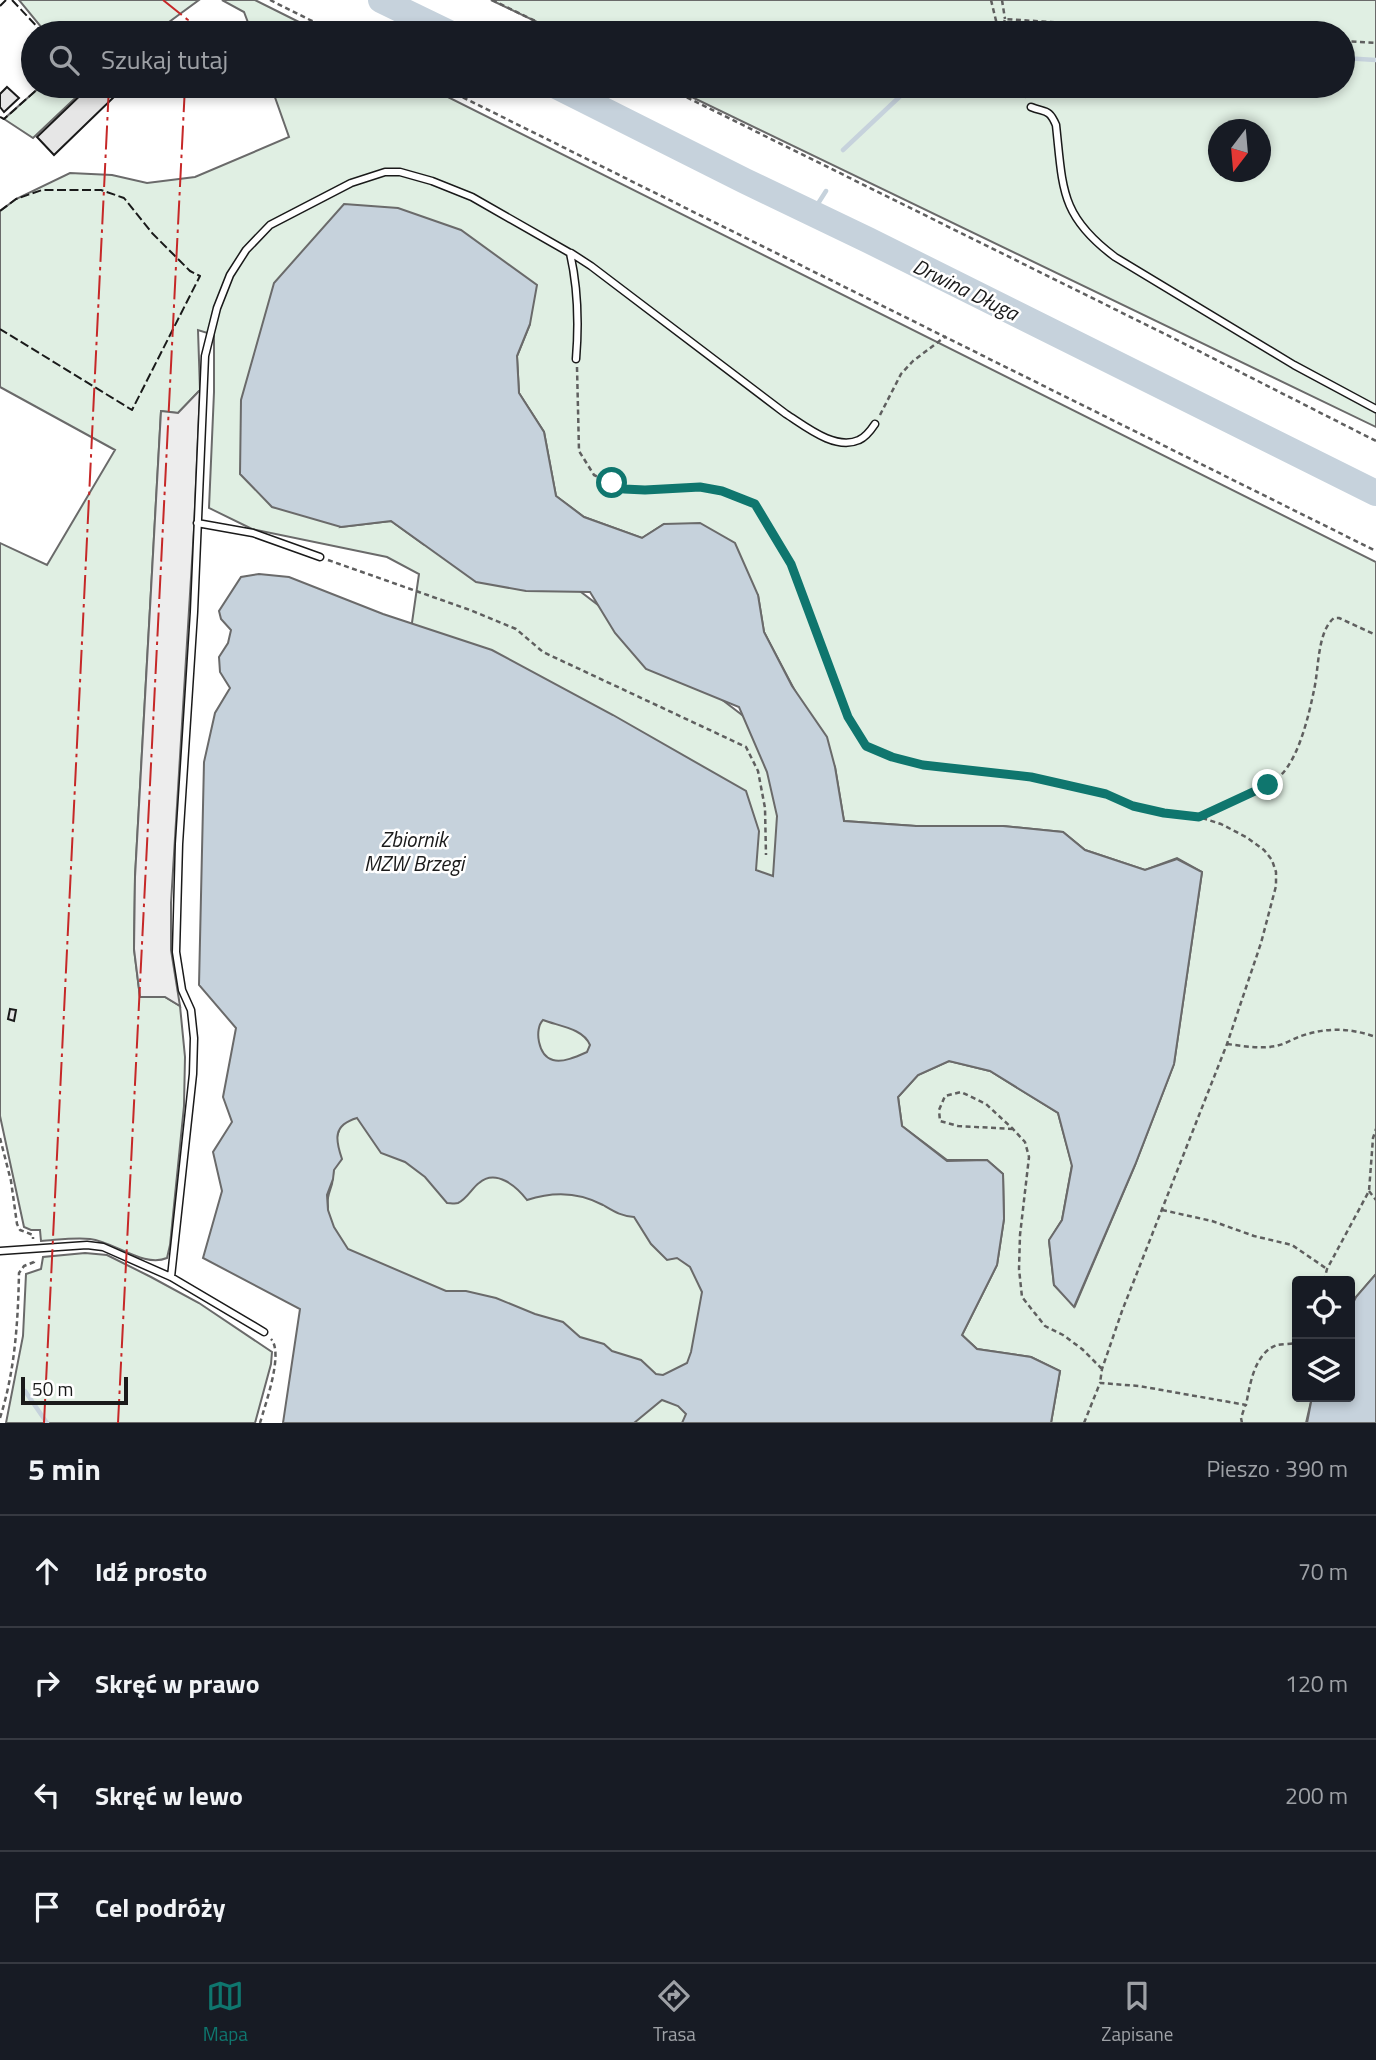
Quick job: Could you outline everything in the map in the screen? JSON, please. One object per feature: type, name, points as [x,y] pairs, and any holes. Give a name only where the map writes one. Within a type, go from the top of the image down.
[{"type":"lane","points":[[1031,107],[1044,109],[1053,118],[1063,188],[1070,208],[1088,236],[1115,257],[1294,365],[1376,410]]},
{"type":"lane","points":[[171,1277],[194,1050],[191,1010],[182,990],[176,952],[179,844],[193,624],[205,356],[230,275],[246,250],[270,225],[351,183],[386,172],[400,172],[472,197],[545,237],[601,274],[804,426],[845,443],[866,436],[875,424]]},
{"type":"lane","points":[[570,253],[579,321],[576,359]]},
{"type":"lane","points":[[197,523],[253,533],[320,557]]},
{"type":"lane","points":[[0,1251],[87,1245],[103,1247],[171,1277],[264,1332]]},
{"type":"path","points":[[270,0],[312,21]]},
{"type":"path","points":[[492,0],[535,21]]},
{"type":"path","points":[[992,0],[997,21]]},
{"type":"path","points":[[1002,0],[1005,19],[1035,21]]},
{"type":"path","points":[[1355,42],[1376,43]]},
{"type":"path","points":[[464,98],[1376,551]]},
{"type":"path","points":[[688,98],[1376,441]]},
{"type":"path","points":[[1026,98],[1031,107]]},
{"type":"path","points":[[875,424],[901,374],[946,336]]},
{"type":"path","points":[[576,359],[579,450],[594,475],[624,489],[700,487],[722,491],[755,504],[791,564],[848,717],[866,746],[892,757],[923,765],[1031,777],[1106,794],[1133,806],[1199,817],[1221,824],[1246,837],[1264,850],[1272,860],[1276,872],[1276,886],[1261,943],[1227,1044],[1102,1369],[1100,1383],[1084,1423]]},
{"type":"path","points":[[320,557],[516,629],[543,652],[746,747],[758,771],[765,808],[766,855]]},
{"type":"path","points":[[1199,817],[1268,785],[1282,774],[1294,755],[1302,734],[1329,622],[1339,618],[1376,635]]},
{"type":"path","points":[[1227,1044],[1253,1048],[1278,1046],[1301,1036],[1329,1029],[1356,1030],[1376,1037]]},
{"type":"path","points":[[1013,1129],[958,1126],[940,1121],[939,1110],[945,1096],[961,1092],[986,1104],[1013,1129],[1025,1142],[1029,1157],[1020,1235],[1022,1297],[1045,1326],[1082,1349],[1102,1369]]},
{"type":"path","points":[[1325,1276],[1369,1191],[1376,1129]]},
{"type":"path","points":[[0,1138],[11,1181],[17,1224],[20,1230],[33,1235],[34,1249],[34,1262],[24,1266],[19,1273],[14,1358],[0,1418]]},
{"type":"path","points":[[1369,1191],[1376,1200]]},
{"type":"path","points":[[1162,1210],[1212,1221],[1254,1236],[1292,1245],[1327,1269]]},
{"type":"path","points":[[260,1423],[276,1358],[275,1344],[264,1332]]},
{"type":"path","points":[[1242,1423],[1252,1375],[1263,1355],[1277,1345],[1292,1343]]},
{"type":"path","points":[[1100,1383],[1139,1386],[1246,1405]]},
{"type":"green space","points":[[19,0],[199,0],[170,21],[36,21]]},
{"type":"green space","points":[[222,0],[255,0],[297,21],[247,21],[244,12]]},
{"type":"green space","points":[[491,0],[1376,0],[1376,427],[694,98],[1355,98],[1355,21],[535,21]]},
{"type":"green space","points":[[28,98],[75,98],[33,138],[4,119]]},
{"type":"green space","points":[[275,98],[450,98],[1376,562],[1376,1274],[1355,1299],[1355,1276],[1292,1276],[1292,1402],[1311,1402],[1306,1423],[1051,1423],[1060,1371],[1031,1357],[977,1349],[962,1335],[997,1265],[1004,1219],[1003,1174],[987,1160],[947,1160],[902,1126],[898,1097],[918,1075],[949,1061],[990,1071],[1058,1113],[1072,1165],[1062,1220],[1049,1241],[1054,1285],[1075,1306],[1135,1165],[1174,1064],[1202,872],[1177,858],[1145,870],[1085,850],[1063,832],[1003,826],[916,826],[844,821],[835,767],[764,632],[758,595],[664,524],[642,538],[584,517],[556,496],[544,432],[519,393],[517,356],[530,324],[341,527],[391,521],[423,544],[433,479],[831,783],[727,1423],[297,1423],[419,574],[387,557],[252,529],[209,508],[214,335],[198,330],[200,390],[178,413],[161,411],[135,877],[134,949],[140,997],[165,997],[180,1006],[185,1057],[184,1106],[170,1245],[167,1258],[149,1260],[90,1239],[41,1241],[40,1230],[24,1227],[0,1116],[0,543],[47,565],[115,450],[0,387],[0,211],[16,199],[70,173],[112,175],[147,183],[195,177],[289,137]]},
{"type":"green space","points":[[85,1253],[107,1255],[151,1277],[199,1303],[272,1352],[255,1423],[6,1423],[23,1336],[26,1274],[41,1269],[43,1257]]},
{"type":"shaded area","points":[[200,390],[171,903],[171,950],[180,1006],[165,997],[140,997],[134,949],[135,877],[161,411],[178,413]]},
{"type":"water","name":"Zbiornik MZW Brzegi","points":[[344,204],[398,208],[461,230],[537,285],[530,324],[517,356],[519,393],[544,432],[556,496],[584,517],[642,538],[664,524],[700,523],[735,543],[758,595],[764,632],[792,686],[827,737],[844,821],[916,826],[1003,826],[1063,832],[1085,850],[1145,870],[1177,859],[1202,872],[1174,1064],[1135,1165],[1074,1307],[1054,1285],[1049,1240],[1062,1220],[1072,1166],[1058,1113],[990,1071],[949,1061],[918,1075],[898,1097],[902,1126],[947,1161],[987,1160],[1003,1174],[1004,1219],[997,1265],[962,1335],[977,1349],[1031,1357],[1060,1371],[1051,1423],[682,1423],[686,1414],[678,1406],[662,1400],[634,1423],[283,1423],[300,1309],[203,1258],[222,1191],[213,1152],[232,1122],[223,1097],[236,1028],[199,985],[204,762],[215,713],[230,688],[220,672],[219,657],[228,643],[231,630],[221,619],[219,611],[241,577],[259,574],[289,577],[383,614],[492,650],[613,715],[746,791],[759,831],[756,870],[773,876],[777,816],[767,772],[739,707],[646,669],[615,633],[590,592],[526,591],[476,582],[391,521],[341,527],[272,507],[240,474],[241,400],[274,283]],"holes":[[[543,1020],[570,1028],[582,1035],[590,1045],[587,1052],[561,1061],[548,1058],[541,1048],[538,1036]],[[357,1118],[381,1153],[405,1162],[425,1177],[447,1203],[458,1203],[479,1183],[492,1177],[506,1181],[527,1200],[547,1195],[576,1195],[622,1215],[634,1217],[651,1244],[667,1260],[677,1258],[690,1267],[702,1292],[687,1363],[663,1375],[656,1374],[641,1360],[580,1337],[563,1322],[496,1298],[466,1291],[446,1291],[348,1249],[334,1227],[328,1210],[327,1195],[334,1170],[342,1159],[338,1134],[344,1125]]]},
{"type":"water","points":[[1376,1274],[1376,1423],[1307,1423],[1311,1402],[1355,1402],[1356,1297]]},
{"type":"building","points":[[7,87],[19,98],[4,112],[0,107],[0,94]]},
{"type":"building","points":[[78,98],[113,98],[54,155],[37,137]]},
{"type":"building","points":[[10,1009],[16,1010],[14,1021],[8,1019]]},
{"type":"waterway","name":"Drwina Długa","points":[[381,0],[424,21]]},
{"type":"waterway","points":[[1355,59],[1376,60]]},
{"type":"waterway","name":"Drwina Długa","points":[[580,98],[1376,493]]},
{"type":"waterway","points":[[843,150],[898,98]]},
{"type":"waterway","points":[[812,213],[826,191]]},
{"type":"waterway","points":[[25,1391],[47,1423]]},
{"type":"fence","points":[[0,6],[6,0]]},
{"type":"fence","points":[[12,0],[32,21]]},
{"type":"fence","points":[[0,117],[4,119],[28,98]]},
{"type":"fence","points":[[0,211],[16,199],[42,190],[101,190],[124,198],[152,233],[190,271],[200,276],[132,410],[0,329]]},
{"type":"power","points":[[163,0],[188,21]]},
{"type":"power","points":[[44,1423],[108,98]]},
{"type":"power","points":[[118,1423],[184,98]]},
{"type":"route","points":[[612,483],[624,489],[645,490],[700,487],[722,491],[755,504],[791,564],[848,717],[866,746],[892,757],[923,765],[1031,777],[1106,794],[1133,806],[1199,817],[1268,785]]}]
